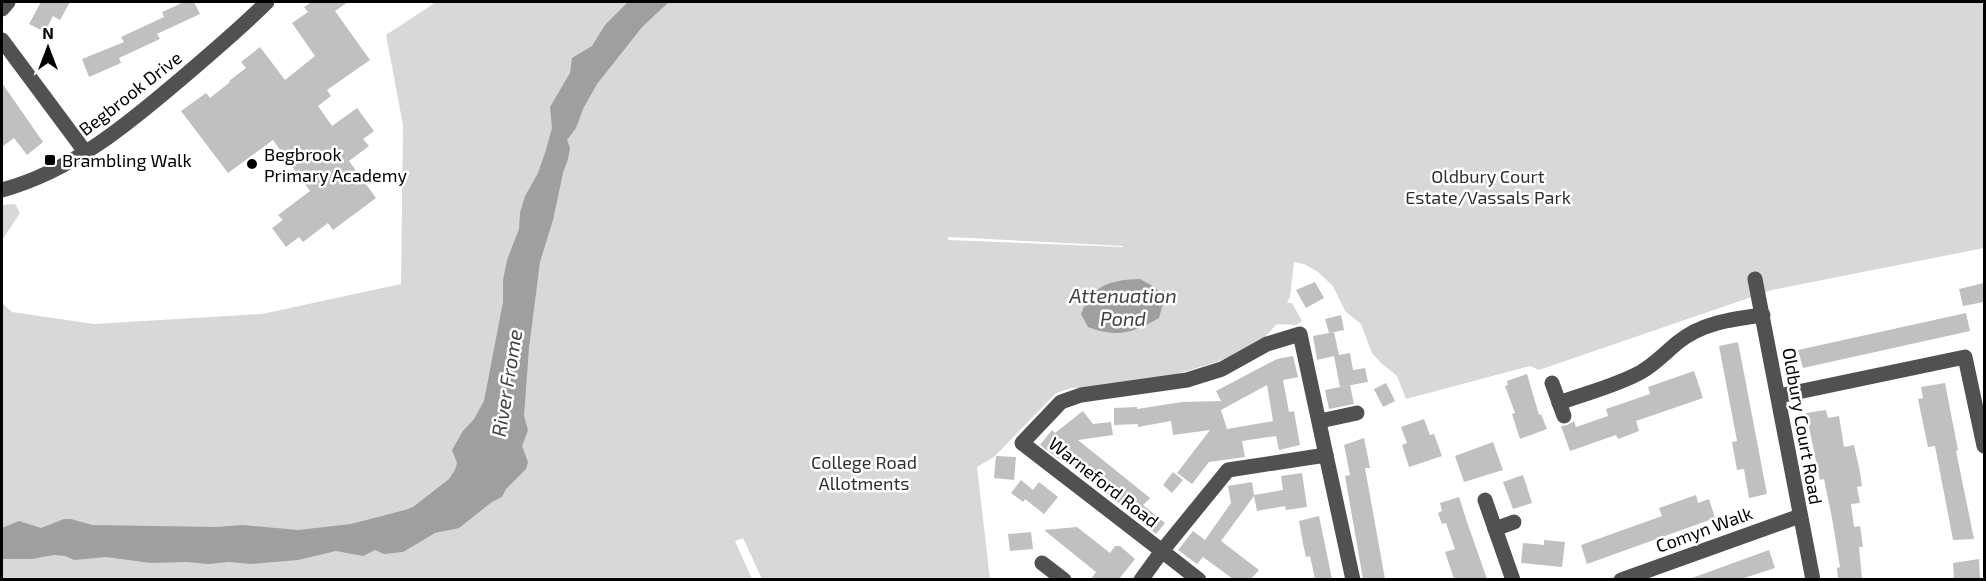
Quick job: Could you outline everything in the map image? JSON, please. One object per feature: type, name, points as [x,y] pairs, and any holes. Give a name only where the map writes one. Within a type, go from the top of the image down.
[{"type":"street","points":[[2,9],[8,2]]},
{"type":"street","name":"Begbrook Drive","points":[[2,190],[27,183],[86,153],[133,119],[267,2]]},
{"type":"street","points":[[2,40],[86,153]]},
{"type":"street","name":"Oldbury Court Road","points":[[1755,279],[1813,579]]},
{"type":"street","points":[[1552,383],[1562,410],[1653,364],[1682,339],[1705,327],[1721,321],[1763,315]]},
{"type":"street","name":"Warneford Road","points":[[1162,551],[1022,443],[1061,402],[1081,395],[1187,380],[1222,369],[1267,344],[1300,334],[1353,579]]},
{"type":"street","points":[[1779,396],[1965,357],[1984,446]]},
{"type":"street","points":[[1320,421],[1357,413]]},
{"type":"street","points":[[1141,579],[1228,471],[1326,455]]},
{"type":"street","points":[[1485,500],[1513,579]]},
{"type":"street","name":"Comyn Walk","points":[[1621,579],[1800,516]]},
{"type":"street","points":[[1495,529],[1514,522]]},
{"type":"street","points":[[1162,551],[1199,579]]},
{"type":"street","points":[[1042,563],[1064,579]]},
{"type":"green space","points":[[436,2],[1984,2],[1984,248],[1772,290],[1539,370],[1530,366],[1406,399],[1397,376],[1372,353],[1361,324],[1345,311],[1333,286],[1318,272],[1304,264],[1294,262],[1290,297],[1287,303],[1292,303],[1302,321],[1296,325],[1276,324],[1258,344],[1220,361],[1173,375],[1104,387],[1071,388],[1056,393],[994,457],[977,467],[990,579],[762,579],[743,538],[735,541],[752,579],[2,579],[2,303],[12,312],[94,324],[262,314],[401,284],[403,125],[386,35]],"holes":[[[948,237],[1123,246],[948,240]]]},
{"type":"green space","points":[[15,204],[20,213],[2,240],[2,205]]},
{"type":"water","name":"River Frome","points":[[628,2],[669,2],[643,26],[597,84],[583,109],[576,128],[567,140],[570,148],[568,159],[540,262],[529,348],[524,416],[528,430],[522,446],[528,462],[526,469],[506,489],[502,497],[459,528],[435,533],[403,552],[384,554],[375,550],[363,556],[336,551],[298,560],[251,564],[151,563],[106,557],[74,560],[54,555],[32,559],[2,559],[2,528],[19,521],[41,528],[64,519],[71,519],[92,525],[216,527],[243,525],[298,530],[351,524],[405,510],[413,507],[449,479],[457,463],[452,450],[484,401],[503,302],[503,280],[507,260],[519,229],[520,213],[525,196],[538,173],[546,150],[552,128],[550,107],[570,73],[572,58],[592,46],[605,25]]},
{"type":"water","name":"Attenuation Pond","points":[[1140,279],[1156,288],[1164,300],[1159,318],[1125,332],[1107,332],[1088,327],[1081,314],[1085,304],[1097,290],[1111,283]]},
{"type":"building","points":[[41,2],[70,2],[60,20],[53,16],[45,32],[29,24]]},
{"type":"building","points":[[184,2],[194,2],[200,14],[157,34],[160,39],[119,58],[121,63],[89,77],[82,59],[124,42],[121,37],[164,17],[162,12]]},
{"type":"building","points":[[312,2],[348,2],[335,11],[370,60],[327,90],[331,96],[318,106],[332,126],[357,108],[374,131],[363,139],[369,146],[349,161],[376,198],[333,230],[328,223],[303,242],[299,237],[286,247],[272,228],[283,220],[278,215],[310,191],[273,140],[228,173],[181,111],[206,93],[210,98],[230,82],[246,68],[241,62],[260,47],[285,80],[315,56],[292,23],[308,12],[304,7]]},
{"type":"building","points":[[2,83],[43,142],[27,155],[14,138],[2,147]]},
{"type":"building","points":[[1315,282],[1324,298],[1306,308],[1296,290]]},
{"type":"building","points":[[1984,283],[1984,302],[1963,306],[1959,289]]},
{"type":"building","points":[[1966,313],[1970,331],[1803,368],[1798,350]]},
{"type":"building","points":[[1341,315],[1344,330],[1329,333],[1325,319]]},
{"type":"building","points":[[1334,332],[1339,355],[1350,353],[1353,370],[1365,368],[1368,382],[1340,387],[1334,356],[1317,360],[1313,336]]},
{"type":"building","points":[[1738,342],[1767,494],[1749,498],[1744,469],[1737,470],[1732,442],[1737,441],[1719,346]]},
{"type":"building","points":[[1293,356],[1298,377],[1283,380],[1289,412],[1294,411],[1300,445],[1279,450],[1276,436],[1242,441],[1245,457],[1209,462],[1192,484],[1177,473],[1210,430],[1173,435],[1171,421],[1138,427],[1138,424],[1114,425],[1114,408],[1137,407],[1137,409],[1182,402],[1221,401],[1216,391],[1277,359]],"holes":[[[1267,385],[1273,421],[1227,429],[1221,410]]]},
{"type":"building","points":[[1694,371],[1703,398],[1636,421],[1639,431],[1618,439],[1616,435],[1570,451],[1561,426],[1574,421],[1576,427],[1608,416],[1606,409],[1650,394],[1648,387]]},
{"type":"building","points":[[1527,374],[1539,415],[1541,414],[1547,429],[1520,439],[1512,414],[1515,413],[1505,386],[1508,385],[1507,381]]},
{"type":"building","points":[[1386,383],[1395,401],[1383,407],[1374,389]]},
{"type":"building","points":[[1945,383],[1974,539],[1953,540],[1935,446],[1928,447],[1918,399],[1923,398],[1921,387]]},
{"type":"building","points":[[1350,385],[1354,404],[1329,409],[1325,390]]},
{"type":"building","points":[[1826,410],[1828,418],[1839,416],[1844,447],[1854,445],[1860,472],[1862,486],[1857,487],[1860,503],[1851,504],[1854,527],[1860,526],[1863,547],[1859,547],[1862,579],[1838,579],[1837,568],[1840,567],[1832,518],[1824,479],[1820,480],[1806,413]]},
{"type":"building","points":[[1083,411],[1093,424],[1111,422],[1113,435],[1078,440],[1150,498],[1143,505],[1165,523],[1156,534],[1062,456],[1059,459],[1040,445],[1052,430],[1055,433]]},
{"type":"building","points":[[1424,419],[1430,435],[1434,434],[1442,456],[1409,467],[1402,445],[1407,443],[1401,427]]},
{"type":"building","points":[[1364,438],[1370,468],[1365,468],[1385,579],[1363,579],[1345,476],[1350,475],[1344,445]]},
{"type":"building","points":[[1493,442],[1503,470],[1464,482],[1455,456]]},
{"type":"building","points":[[996,456],[1016,457],[1014,480],[994,478]]},
{"type":"building","points":[[1173,472],[1183,480],[1172,493],[1163,485]]},
{"type":"building","points":[[1302,473],[1307,507],[1286,510],[1285,506],[1257,511],[1254,496],[1221,541],[1259,570],[1251,579],[1233,579],[1203,557],[1197,564],[1178,550],[1193,531],[1205,540],[1231,503],[1228,486],[1252,482],[1254,495],[1283,490],[1281,476]]},
{"type":"building","points":[[1523,475],[1532,503],[1513,509],[1503,482]]},
{"type":"building","points":[[1021,480],[1033,490],[1039,482],[1058,497],[1044,514],[1025,499],[1023,502],[1011,493]]},
{"type":"building","points":[[1696,495],[1698,503],[1709,499],[1715,518],[1587,564],[1581,545],[1662,516],[1659,508]]},
{"type":"building","points":[[1459,497],[1487,579],[1454,579],[1445,552],[1455,549],[1446,523],[1442,524],[1438,513],[1442,511],[1440,503]]},
{"type":"building","points":[[1319,516],[1332,579],[1315,579],[1310,556],[1306,557],[1303,544],[1299,521]]},
{"type":"building","points":[[1077,527],[1110,553],[1115,546],[1120,546],[1135,559],[1119,579],[1091,579],[1096,572],[1044,530]]},
{"type":"building","points":[[1031,532],[1033,549],[1010,551],[1008,534]]},
{"type":"building","points":[[1544,540],[1565,542],[1562,567],[1521,563],[1523,543],[1544,545]]},
{"type":"building","points":[[1769,550],[1775,568],[1741,579],[1692,579],[1692,578]]},
{"type":"building","points":[[1979,559],[1980,579],[1954,579],[1953,563]]},
{"type":"place","name":"Brambling Walk","points":[[50,160]]},
{"type":"place","name":"Begbrook Primary Academy","points":[[252,164]]},
{"type":"park label","name":"Oldbury Court Estate/Vassals Park","points":[[1488,186]]},
{"type":"park label","name":"College Road Allotments","points":[[864,472]]}]
